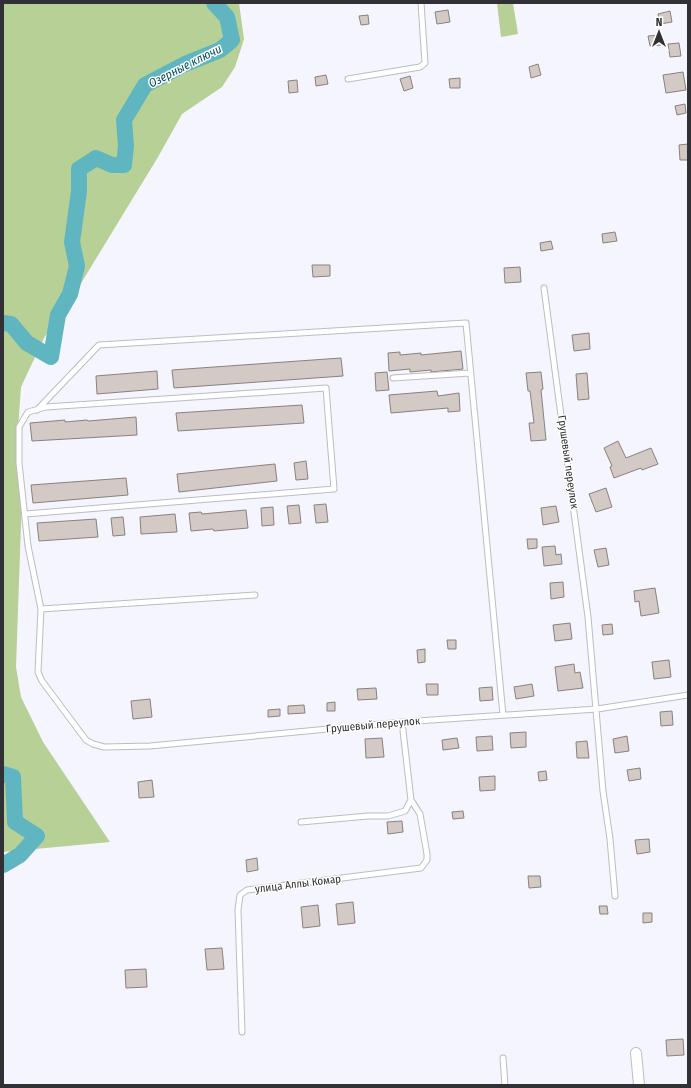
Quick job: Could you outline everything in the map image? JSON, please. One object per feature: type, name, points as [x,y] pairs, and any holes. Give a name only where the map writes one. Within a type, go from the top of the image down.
[{"type":"street","points":[[636,1053],[639,1085]]},
{"type":"lane","points":[[348,79],[420,67],[425,63],[421,3]]},
{"type":"lane","name":"Грушевый переулок","points":[[544,288],[577,527],[597,709],[603,791],[610,839],[615,896]]},
{"type":"lane","name":"Грушевый переулок","points":[[470,372],[466,323],[99,345],[36,410],[28,412],[19,427],[19,463],[28,546],[41,609],[38,672],[42,681],[86,740],[104,747],[150,746],[402,722],[597,709],[688,695]]},
{"type":"lane","points":[[393,378],[470,372],[503,715]]},
{"type":"lane","points":[[25,514],[334,489],[326,388],[46,407],[36,410]]},
{"type":"lane","points":[[41,609],[255,595]]},
{"type":"lane","points":[[301,822],[398,815],[405,811],[411,800],[402,722]]},
{"type":"lane","name":"улица Аллы Комар","points":[[242,1032],[238,910],[240,895],[247,890],[421,868],[427,860],[427,854],[420,814],[411,800]]},
{"type":"lane","points":[[503,1058],[505,1085]]},
{"type":"green space","points":[[3,3],[239,3],[244,39],[235,67],[222,87],[182,114],[158,157],[69,303],[44,338],[21,387],[17,442],[22,496],[16,667],[21,697],[43,742],[110,842],[3,852]]},
{"type":"green space","points":[[497,3],[513,3],[518,34],[501,37]]},
{"type":"building","points":[[448,10],[450,22],[437,24],[435,12]]},
{"type":"building","points":[[670,11],[672,22],[660,24],[658,14]]},
{"type":"building","points":[[368,15],[369,24],[361,25],[359,16]]},
{"type":"building","points":[[660,35],[661,45],[650,46],[648,36]]},
{"type":"building","points":[[679,43],[681,56],[670,57],[668,44]]},
{"type":"building","points":[[538,64],[541,75],[531,78],[529,67]]},
{"type":"building","points":[[683,72],[686,90],[666,93],[663,75]]},
{"type":"building","points":[[326,75],[328,84],[316,86],[315,77]]},
{"type":"building","points":[[410,76],[413,88],[404,91],[400,79]]},
{"type":"building","points":[[460,78],[460,88],[450,88],[449,79]]},
{"type":"building","points":[[297,80],[298,92],[289,93],[288,81]]},
{"type":"building","points":[[685,104],[686,113],[677,115],[675,106]]},
{"type":"building","points":[[688,144],[688,160],[680,160],[679,145]]},
{"type":"building","points":[[615,232],[617,241],[603,243],[602,234]]},
{"type":"building","points":[[551,241],[553,249],[541,251],[540,243]]},
{"type":"building","points":[[312,265],[330,265],[330,276],[313,277]]},
{"type":"building","points":[[520,267],[521,282],[505,283],[504,268]]},
{"type":"building","points":[[589,333],[590,349],[574,351],[572,335]]},
{"type":"building","points":[[461,351],[463,369],[431,372],[431,370],[410,372],[410,369],[389,371],[388,353],[400,352],[400,355],[421,353],[421,355]]},
{"type":"building","points":[[341,358],[343,376],[174,388],[172,370]]},
{"type":"building","points":[[157,371],[158,389],[97,394],[96,376]]},
{"type":"building","points":[[387,372],[389,390],[376,391],[375,373]]},
{"type":"building","points":[[541,372],[543,389],[541,390],[546,440],[531,441],[529,423],[534,423],[526,373]]},
{"type":"building","points":[[587,373],[589,399],[578,400],[576,374]]},
{"type":"building","points":[[437,391],[438,396],[459,393],[460,411],[448,412],[448,408],[391,413],[389,395]]},
{"type":"building","points":[[302,405],[304,423],[178,431],[176,413]]},
{"type":"building","points":[[136,417],[137,435],[32,441],[30,423],[65,420],[65,422],[88,421]]},
{"type":"building","points":[[618,441],[626,458],[651,448],[658,464],[642,470],[641,468],[614,478],[610,467],[612,466],[604,448]]},
{"type":"building","points":[[306,461],[308,479],[296,480],[294,463]]},
{"type":"building","points":[[275,464],[277,481],[179,492],[177,474]]},
{"type":"building","points":[[126,478],[128,495],[33,503],[31,485]]},
{"type":"building","points":[[606,488],[612,507],[596,512],[589,494]]},
{"type":"building","points":[[326,504],[328,522],[316,523],[314,505]]},
{"type":"building","points":[[299,505],[301,523],[289,524],[287,506]]},
{"type":"building","points":[[556,506],[559,522],[543,525],[541,508]]},
{"type":"building","points":[[273,507],[274,525],[262,526],[261,508]]},
{"type":"building","points":[[246,510],[248,528],[214,531],[213,529],[191,531],[189,513],[201,512],[202,514]]},
{"type":"building","points":[[175,514],[177,532],[141,534],[140,517]]},
{"type":"building","points":[[123,517],[125,535],[113,536],[111,518]]},
{"type":"building","points":[[96,519],[98,537],[39,541],[37,523]]},
{"type":"building","points":[[527,539],[537,539],[537,548],[528,549]]},
{"type":"building","points":[[555,546],[556,555],[561,554],[562,564],[544,566],[542,547]]},
{"type":"building","points":[[606,548],[609,565],[598,567],[594,550]]},
{"type":"building","points":[[563,582],[564,597],[551,599],[550,583]]},
{"type":"building","points":[[655,588],[659,613],[641,616],[639,601],[635,602],[634,591]]},
{"type":"building","points":[[570,623],[572,639],[555,641],[553,625]]},
{"type":"building","points":[[612,624],[613,634],[603,635],[602,625]]},
{"type":"building","points":[[447,640],[456,640],[456,649],[448,649]]},
{"type":"building","points":[[425,649],[425,662],[418,663],[417,650]]},
{"type":"building","points":[[669,660],[671,677],[654,679],[652,662]]},
{"type":"building","points":[[574,664],[575,673],[580,672],[583,688],[558,691],[555,667]]},
{"type":"building","points":[[426,684],[438,684],[438,695],[427,695]]},
{"type":"building","points":[[532,684],[534,696],[516,699],[514,687]]},
{"type":"building","points":[[492,687],[493,700],[480,701],[479,688]]},
{"type":"building","points":[[376,688],[377,699],[358,700],[357,689]]},
{"type":"building","points":[[150,699],[152,717],[133,719],[131,701]]},
{"type":"building","points":[[335,702],[335,711],[327,711],[327,703]]},
{"type":"building","points":[[304,705],[305,713],[288,714],[288,706]]},
{"type":"building","points":[[280,709],[280,716],[268,717],[268,710]]},
{"type":"building","points":[[672,711],[673,725],[661,726],[660,712]]},
{"type":"building","points":[[526,732],[526,747],[511,748],[510,733]]},
{"type":"building","points":[[492,736],[493,750],[477,751],[476,737]]},
{"type":"building","points":[[627,736],[629,751],[615,753],[613,739]]},
{"type":"building","points":[[382,738],[384,757],[366,758],[365,739]]},
{"type":"building","points":[[457,738],[459,748],[443,750],[442,740]]},
{"type":"building","points":[[587,741],[589,758],[577,758],[576,742]]},
{"type":"building","points":[[640,768],[641,779],[629,781],[627,770]]},
{"type":"building","points":[[546,771],[547,780],[539,781],[538,772]]},
{"type":"building","points":[[495,776],[495,790],[480,791],[479,777]]},
{"type":"building","points":[[152,780],[154,797],[139,798],[138,782]]},
{"type":"building","points":[[463,811],[464,818],[453,819],[452,812]]},
{"type":"building","points":[[402,821],[403,832],[388,834],[387,822]]},
{"type":"building","points":[[649,839],[650,852],[637,854],[635,840]]},
{"type":"building","points":[[257,858],[258,870],[247,872],[246,860]]},
{"type":"building","points":[[528,876],[540,876],[541,887],[529,888]]},
{"type":"building","points":[[353,902],[355,923],[338,925],[336,904]]},
{"type":"building","points":[[318,905],[320,926],[303,928],[301,907]]},
{"type":"building","points":[[599,906],[607,906],[608,914],[600,914]]},
{"type":"building","points":[[643,913],[652,913],[652,922],[643,923]]},
{"type":"building","points":[[222,948],[224,969],[207,970],[205,949]]},
{"type":"building","points":[[146,969],[147,987],[126,988],[125,970]]},
{"type":"building","points":[[683,1039],[684,1055],[667,1056],[666,1040]]},
{"type":"waterway","name":"Озерные ключи","points":[[3,323],[11,324],[27,343],[51,357],[58,315],[70,294],[77,266],[72,242],[79,191],[79,169],[96,158],[112,165],[124,165],[126,146],[124,120],[145,85],[185,64],[220,50],[232,40],[227,17],[214,3]]},
{"type":"waterway","name":"Озерные ключи","points":[[3,774],[13,777],[15,822],[37,836],[20,855],[3,865]]}]
